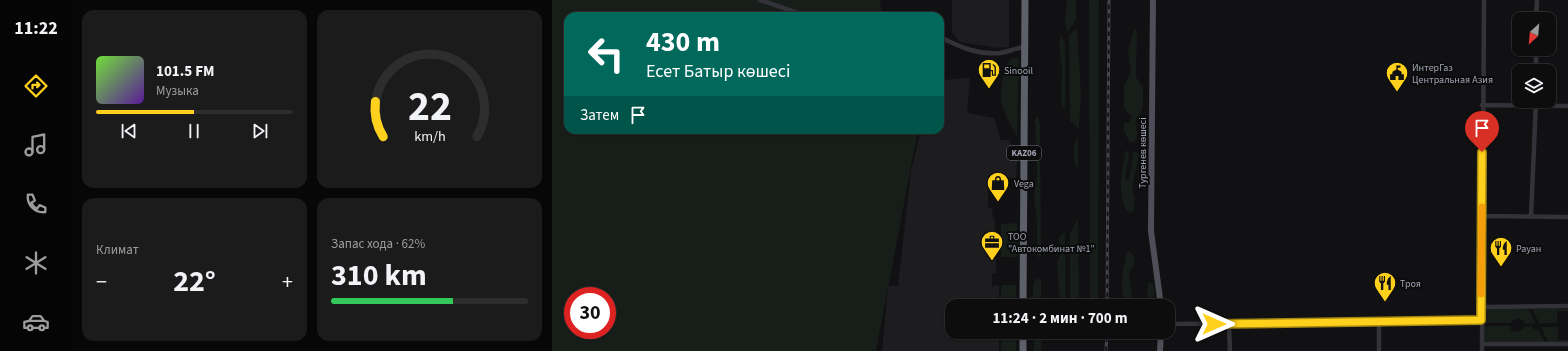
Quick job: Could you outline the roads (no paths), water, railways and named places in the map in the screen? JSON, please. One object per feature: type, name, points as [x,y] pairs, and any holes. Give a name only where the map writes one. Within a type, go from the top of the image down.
[{"type":"highway","name":"KАZ06","points":[[1023,299],[1024,0]]},
{"type":"highway","points":[[1023,339],[1023,351]]},
{"type":"main road","name":"Тургенев көшесі","points":[[1153,0],[1151,231],[1159,299]]},
{"type":"main road","points":[[1160,351],[1161,339]]},
{"type":"street","points":[[760,0],[795,12]]},
{"type":"street","points":[[1482,351],[1482,105],[1484,0]]},
{"type":"street","points":[[1536,12],[1537,0]]},
{"type":"street","points":[[944,39],[964,49],[980,53],[1002,53],[1024,47]]},
{"type":"street","points":[[1482,105],[1512,104]]},
{"type":"street","points":[[1556,105],[1568,106]]},
{"type":"street","points":[[1531,216],[1536,108]]},
{"type":"street","points":[[1482,216],[1568,217]]},
{"type":"street","points":[[1481,307],[1568,306]]},
{"type":"street","points":[[1175,324],[1481,320]]},
{"type":"street","points":[[1379,322],[1379,351]]},
{"type":"street","points":[[1229,324],[1230,351]]},
{"type":"street","points":[[1482,344],[1568,344]]},
{"type":"railway","points":[[1107,299],[1109,0]]},
{"type":"railway","points":[[1106,351],[1107,339]]},
{"type":"place","name":"Sinooil","points":[[989,90]]},
{"type":"place","name":"ИнтерГаз Центральная Азия","points":[[1397,92]]},
{"type":"place","name":"Vega","points":[[998,202]]},
{"type":"place","name":"ТОО \"Автокомбинат №1\"","points":[[992,262]]},
{"type":"place","name":"Рауан","points":[[1501,268]]},
{"type":"place","name":"Троя","points":[[1385,302]]}]
